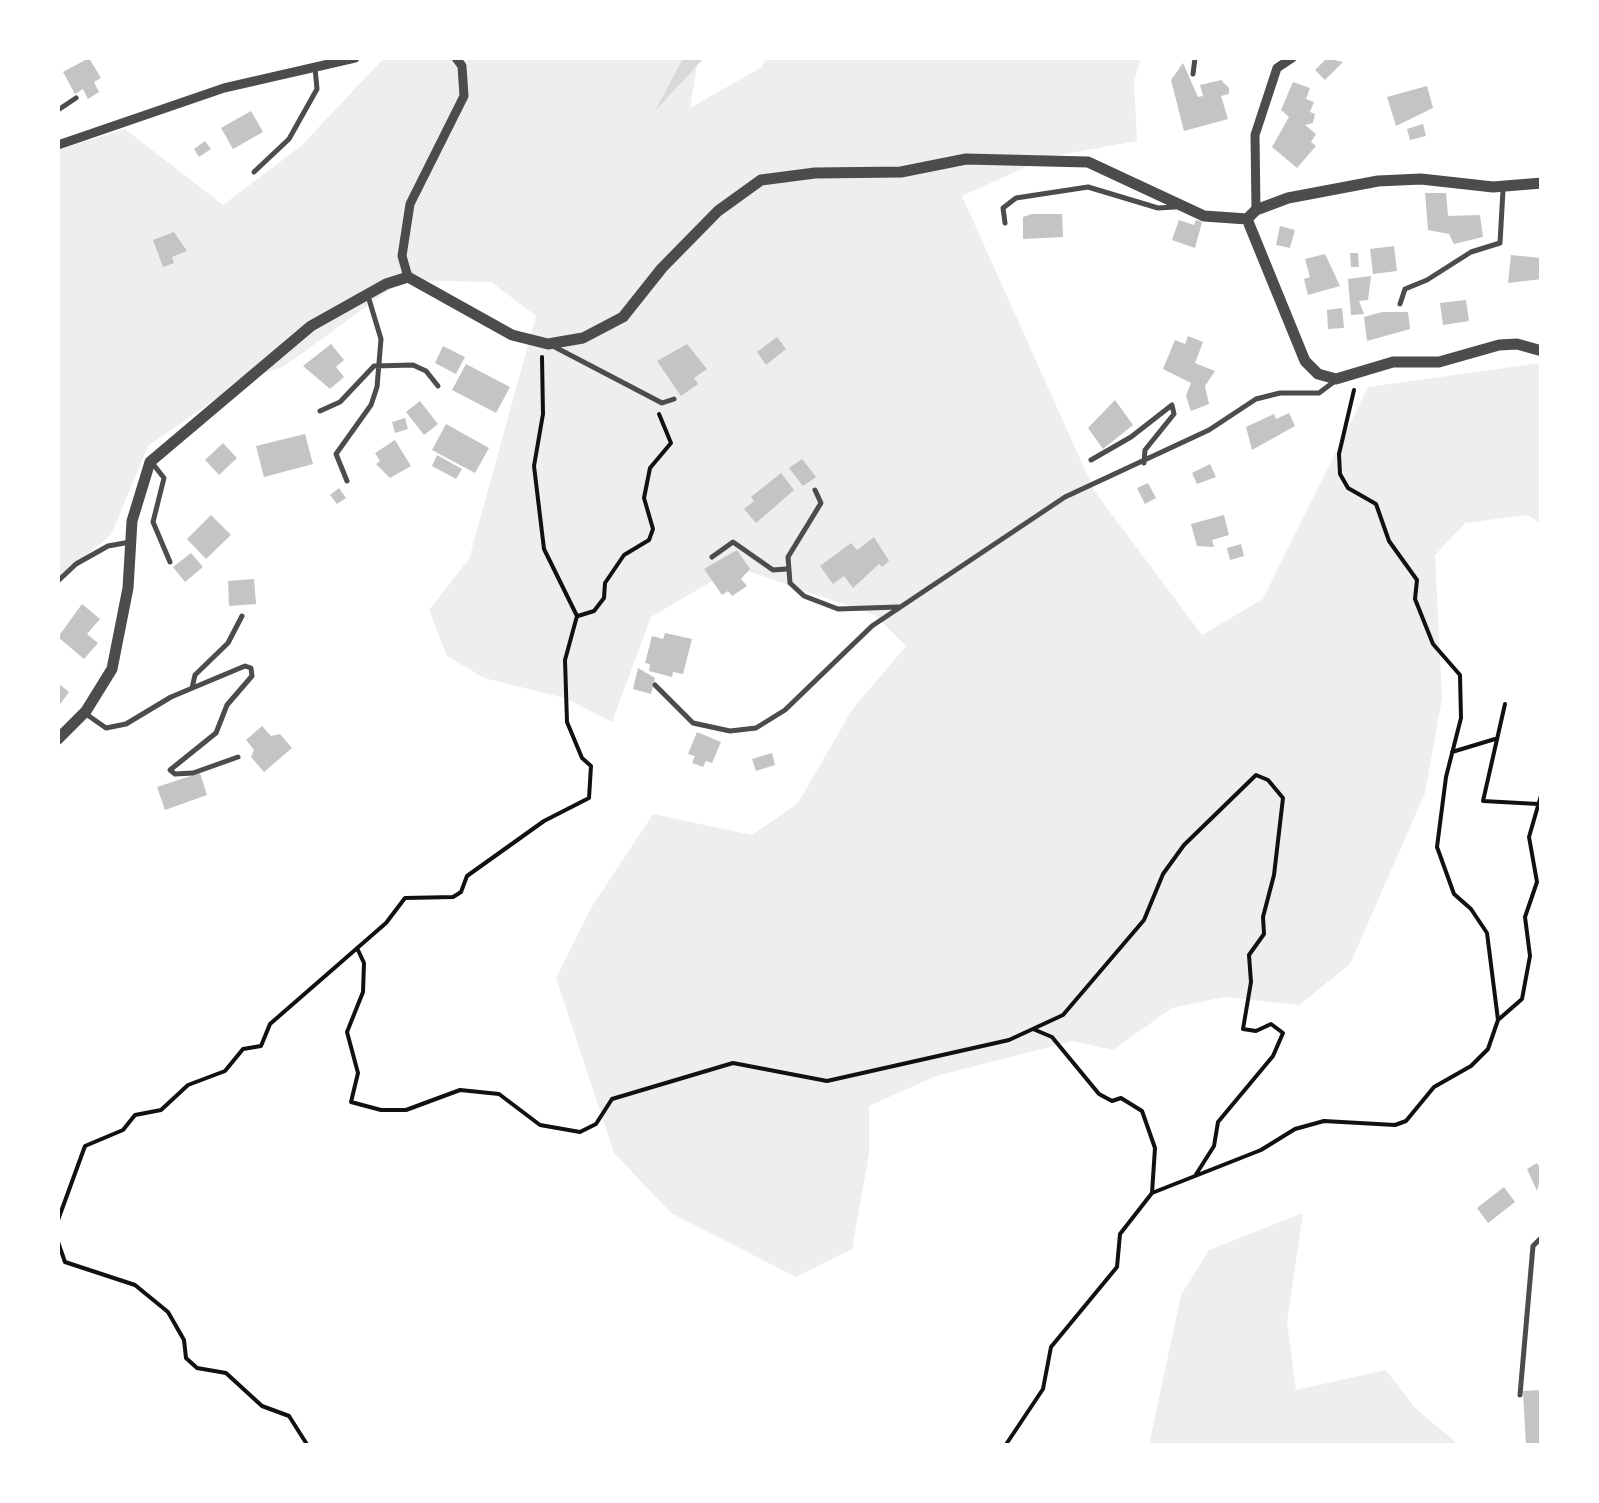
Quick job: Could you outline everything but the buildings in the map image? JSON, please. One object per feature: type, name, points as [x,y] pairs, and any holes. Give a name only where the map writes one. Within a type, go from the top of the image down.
[{"type":"street","points":[[58,145],[224,88],[354,58]]},
{"type":"street","points":[[457,58],[462,66],[464,96],[410,204],[402,256],[408,277],[465,313],[543,343],[596,334],[623,317],[718,211],[749,187],[775,176],[901,172],[966,159],[1034,157],[1103,166],[1204,216],[1251,215],[1300,195],[1395,179],[1504,186],[1542,183]]},
{"type":"street","points":[[1292,58],[1279,63],[1255,136],[1251,215],[1305,361],[1318,374],[1336,379],[1393,362],[1439,362],[1499,346],[1517,344],[1542,351]]},
{"type":"street","points":[[58,739],[86,711],[112,669],[128,588],[138,494],[150,462],[311,326],[367,293],[408,277]]},
{"type":"lane","points":[[1193,74],[1195,58]]},
{"type":"lane","points":[[254,172],[289,139],[317,90],[315,64]]},
{"type":"lane","points":[[58,110],[76,98]]},
{"type":"lane","points":[[1400,304],[1405,288],[1427,280],[1471,252],[1500,243],[1504,186]]},
{"type":"lane","points":[[1005,222],[1003,208],[1016,198],[1088,187],[1158,208],[1177,205]]},
{"type":"lane","points":[[347,481],[336,454],[372,405],[380,365],[380,333],[367,293]]},
{"type":"lane","points":[[543,343],[666,404],[674,399]]},
{"type":"lane","points":[[320,411],[340,402],[380,365],[422,368],[438,386]]},
{"type":"lane","points":[[656,685],[693,723],[730,731],[756,728],[785,710],[872,626],[1065,497],[1209,430],[1256,399],[1280,393],[1319,393],[1336,379]]},
{"type":"lane","points":[[1091,460],[1131,437],[1172,405],[1174,414],[1145,450],[1144,462]]},
{"type":"lane","points":[[150,462],[164,478],[153,522],[170,562]]},
{"type":"lane","points":[[814,490],[820,498],[820,510],[788,556],[786,569],[794,590],[838,609],[906,605]]},
{"type":"lane","points":[[58,581],[108,546],[130,542]]},
{"type":"lane","points":[[712,557],[733,542],[772,570],[786,569]]},
{"type":"lane","points":[[192,688],[195,675],[228,643],[242,616]]},
{"type":"lane","points":[[86,711],[100,726],[113,728],[238,666],[253,672],[249,683],[222,714],[216,733],[172,765],[170,772],[192,773],[238,757]]},
{"type":"lane","points":[[1520,1395],[1533,1246],[1542,1236]]},
{"type":"path","points":[[58,1220],[85,1146],[123,1130],[135,1114],[160,1110],[188,1086],[225,1071],[243,1049],[260,1046],[270,1024],[386,924],[406,898],[453,898],[467,876],[544,822],[589,798],[591,766],[582,758],[566,722],[566,660],[576,616],[544,549],[534,466],[543,414],[543,343]]},
{"type":"path","points":[[1004,1446],[1042,1389],[1051,1347],[1117,1268],[1120,1234],[1152,1193],[1261,1150],[1295,1129],[1324,1121],[1395,1126],[1406,1121],[1434,1087],[1471,1066],[1488,1049],[1498,1020],[1487,934],[1471,909],[1454,894],[1440,866],[1438,848],[1461,718],[1460,675],[1433,644],[1415,599],[1417,580],[1389,541],[1376,504],[1348,488],[1340,474],[1339,454],[1358,371]]},
{"type":"path","points":[[576,616],[594,611],[604,598],[605,583],[624,556],[649,540],[647,535],[653,529],[644,498],[650,468],[672,438],[650,396]]},
{"type":"path","points":[[1505,704],[1483,801],[1538,804]]},
{"type":"path","points":[[1452,752],[1496,738]]},
{"type":"path","points":[[357,948],[364,963],[363,992],[347,1032],[358,1073],[351,1102],[381,1110],[406,1110],[460,1090],[499,1094],[540,1125],[580,1132],[596,1124],[612,1099],[733,1063],[827,1080],[889,1070],[1009,1040],[1063,1015],[1144,920],[1162,874],[1184,845],[1256,776],[1268,780],[1283,798],[1274,874],[1263,917],[1264,934],[1249,955],[1251,982],[1243,1029],[1256,1030],[1271,1024],[1282,1034],[1272,1056],[1218,1122],[1214,1146],[1195,1176]]},
{"type":"path","points":[[1498,1020],[1522,999],[1530,956],[1525,917],[1537,882],[1529,837],[1542,792]]},
{"type":"path","points":[[1032,1029],[1052,1038],[1099,1094],[1112,1101],[1121,1098],[1142,1110],[1156,1148],[1152,1193]]},
{"type":"path","points":[[58,1242],[65,1262]]},
{"type":"path","points":[[58,1261],[136,1285],[168,1312],[184,1340],[186,1358],[197,1368],[226,1373],[262,1406],[290,1416],[308,1446]]},
{"type":"shaded area","points":[[384,58],[683,58],[658,106],[697,65],[690,108],[762,67],[766,58],[1141,58],[1134,82],[1137,141],[1048,157],[962,196],[1095,492],[1202,635],[1263,599],[1368,387],[1541,363],[1541,524],[1528,515],[1465,523],[1435,555],[1442,698],[1425,793],[1350,964],[1299,1005],[1224,997],[1172,1008],[1113,1050],[1073,1041],[936,1076],[869,1106],[869,1154],[852,1249],[796,1277],[671,1213],[614,1153],[556,978],[591,908],[653,814],[752,835],[798,803],[852,710],[906,646],[875,615],[736,567],[651,617],[612,722],[565,698],[484,678],[447,656],[429,610],[469,559],[536,316],[491,282],[403,280],[283,367],[246,378],[148,446],[111,535],[58,578],[58,150],[125,129],[223,205],[301,146]]},
{"type":"shaded area","points":[[683,58],[704,58],[655,111]]},
{"type":"shaded area","points":[[1303,1213],[1287,1322],[1296,1390],[1386,1370],[1415,1408],[1459,1445],[1149,1445],[1181,1295],[1209,1250]]}]
